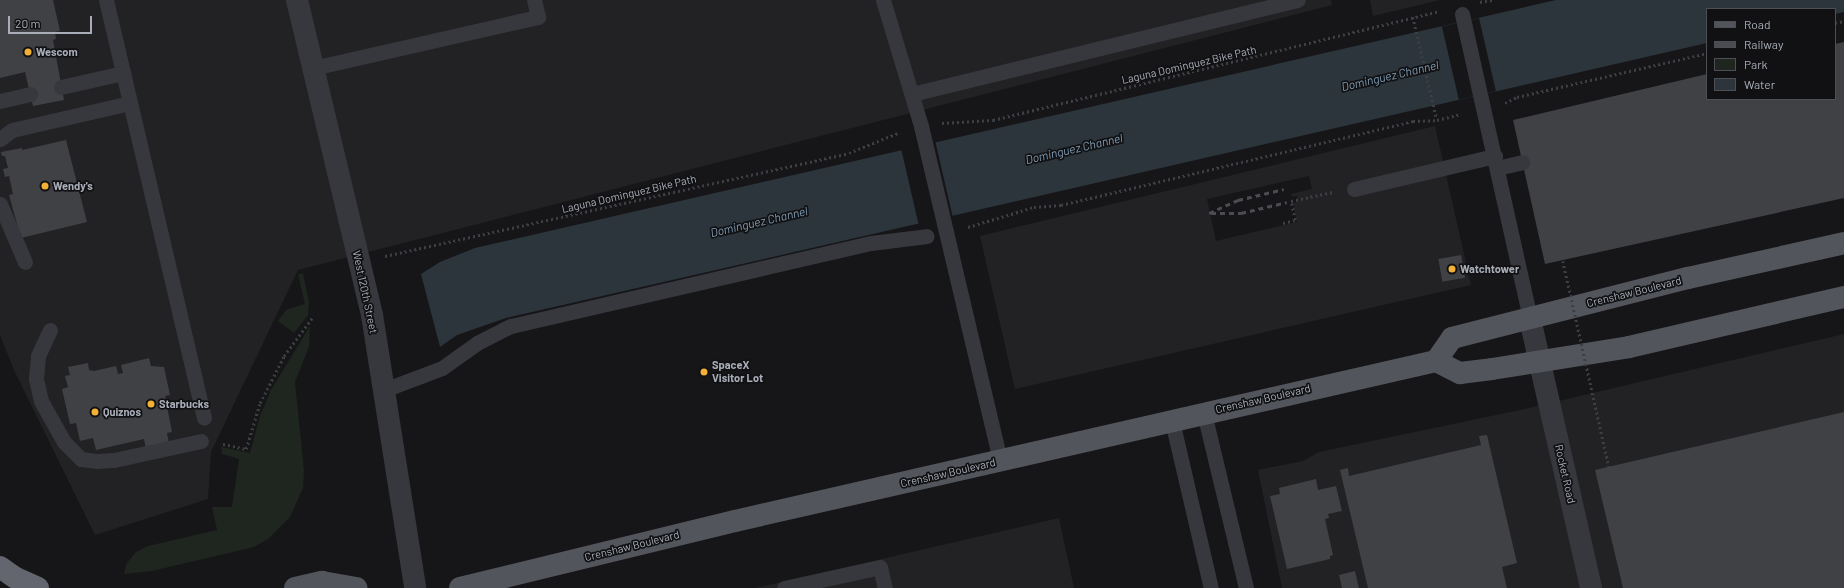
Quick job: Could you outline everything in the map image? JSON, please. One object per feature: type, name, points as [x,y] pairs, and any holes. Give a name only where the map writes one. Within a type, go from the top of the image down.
[{"type":"highway","points":[[0,567],[16,578],[38,588]]},
{"type":"main road","name":"Crenshaw Boulevard","points":[[460,588],[735,521],[1436,361],[1452,338],[1688,278],[1844,243]]},
{"type":"main road","points":[[1436,361],[1460,374],[1629,347],[1844,297]]},
{"type":"main road","points":[[294,588],[322,582],[356,588]]},
{"type":"street","name":"West 120th Street","points":[[297,0],[372,315],[415,588]]},
{"type":"street","name":"Rocket Road","points":[[1530,319],[1591,588]]},
{"type":"lane","points":[[106,0],[204,418]]},
{"type":"lane","points":[[313,68],[538,17],[534,0]]},
{"type":"lane","points":[[883,0],[923,134],[943,228],[1000,461]]},
{"type":"lane","points":[[912,94],[1298,0]]},
{"type":"lane","points":[[1462,14],[1530,319]]},
{"type":"lane","points":[[61,87],[123,73]]},
{"type":"lane","points":[[0,101],[30,94]]},
{"type":"lane","points":[[0,139],[12,130],[130,103]]},
{"type":"lane","points":[[1354,189],[1496,162],[1522,162]]},
{"type":"lane","points":[[0,204],[25,262]]},
{"type":"lane","points":[[384,390],[442,368],[477,343],[511,326],[872,243],[926,236]]},
{"type":"lane","points":[[50,330],[38,356],[36,379],[41,401],[64,442],[81,459],[98,461],[114,460],[201,442]]},
{"type":"lane","points":[[1204,413],[1246,588]]},
{"type":"lane","points":[[1172,421],[1211,588]]},
{"type":"lane","points":[[784,588],[880,567],[885,588]]},
{"type":"path","points":[[1478,3],[1493,0]]},
{"type":"path","name":"Laguna Dominguez Bike Path","points":[[941,123],[993,120],[1349,35],[1414,16],[1440,11]]},
{"type":"path","points":[[1414,16],[1436,116]]},
{"type":"path","points":[[943,228],[1034,207],[1061,205],[1413,121],[1437,120],[1517,97],[1706,53]]},
{"type":"path","name":"Laguna Dominguez Bike Path","points":[[359,262],[849,153],[900,132]]},
{"type":"path","points":[[1283,223],[1295,220],[1291,201],[1314,195]]},
{"type":"path","points":[[1563,261],[1609,467]]},
{"type":"path","points":[[222,444],[246,449],[260,404],[284,356],[312,318]]},
{"type":"shaded area","points":[[0,0],[1331,0],[1332,5],[298,270],[211,452],[208,499],[95,535],[14,370],[0,335]]},
{"type":"shaded area","points":[[1370,0],[1440,0],[1373,16]]},
{"type":"shaded area","points":[[1435,126],[1471,285],[1015,389],[980,236]],"holes":[[[1309,176],[1312,189],[1291,194],[1292,197],[1297,196],[1298,202],[1293,203],[1297,222],[1216,241],[1207,199]]]},
{"type":"shaded area","points":[[1844,334],[1844,588],[1282,588],[1258,470],[1303,461],[1319,452],[1529,408]]},
{"type":"shaded area","points":[[1059,518],[1074,588],[755,588]]},
{"type":"green space","points":[[303,273],[309,302],[308,315],[294,333],[278,321],[286,310],[305,304],[298,274]]},
{"type":"green space","points":[[310,326],[309,347],[295,382],[304,471],[303,488],[290,517],[268,539],[254,547],[152,571],[124,574],[127,563],[136,552],[148,546],[217,530],[212,507],[232,507],[239,459],[222,454],[221,447],[250,453],[260,416],[271,390]]},
{"type":"water","name":"Dominguez Channel","points":[[1556,0],[1844,0],[1844,12],[1836,14],[1836,8],[1706,8],[1706,43],[506,318],[457,335],[440,347],[421,274],[440,262],[475,248]]},
{"type":"pier","points":[[1479,18],[1496,91],[1459,100],[1442,27]]},
{"type":"pier","points":[[935,140],[953,217],[919,225],[901,148]]},
{"type":"building","name":"Wescom","points":[[0,0],[53,0],[60,31],[55,32],[56,39],[53,40],[64,100],[33,106],[25,72],[0,78]]},
{"type":"building","points":[[1844,42],[1844,198],[1545,264],[1513,120],[1706,74],[1706,100],[1836,100],[1836,44]]},
{"type":"building","name":"Wendy's","points":[[66,140],[87,222],[21,238],[9,195],[13,194],[9,176],[5,177],[3,169],[8,168],[5,156],[2,156],[1,152],[22,148],[22,150]]},
{"type":"building","name":"Watchtower","points":[[1461,255],[1465,278],[1442,282],[1438,259]]},
{"type":"building","points":[[149,358],[151,366],[164,367],[170,395],[165,396],[172,432],[167,433],[169,444],[146,449],[144,439],[96,450],[93,438],[80,441],[76,423],[70,424],[62,389],[68,387],[65,376],[70,375],[68,367],[88,363],[89,370],[94,371],[116,366],[118,374],[123,373],[121,365]]},
{"type":"building","points":[[1844,412],[1844,588],[1623,588],[1595,470]]},
{"type":"building","points":[[1487,435],[1517,563],[1502,567],[1507,588],[1368,588],[1340,470],[1348,468],[1349,476],[1481,445],[1479,436]]},
{"type":"building","points":[[1316,479],[1318,490],[1336,486],[1342,511],[1328,514],[1329,518],[1325,519],[1333,555],[1330,556],[1330,559],[1287,569],[1270,496],[1280,494],[1279,488]]},
{"type":"building","points":[[1355,571],[1359,588],[1342,588],[1339,575]]},
{"type":"railway","points":[[1209,213],[1238,200],[1284,189]]},
{"type":"railway","points":[[1211,213],[1241,213],[1287,202]]},
{"type":"place","name":"Wescom","points":[[28,52]]},
{"type":"place","name":"Wendy's","points":[[45,186]]},
{"type":"place","name":"Watchtower","points":[[1452,269]]},
{"type":"place","name":"SpaceX Visitor Lot","points":[[704,372]]},
{"type":"place","name":"Starbucks","points":[[151,404]]},
{"type":"place","name":"Quiznos","points":[[95,412]]}]
